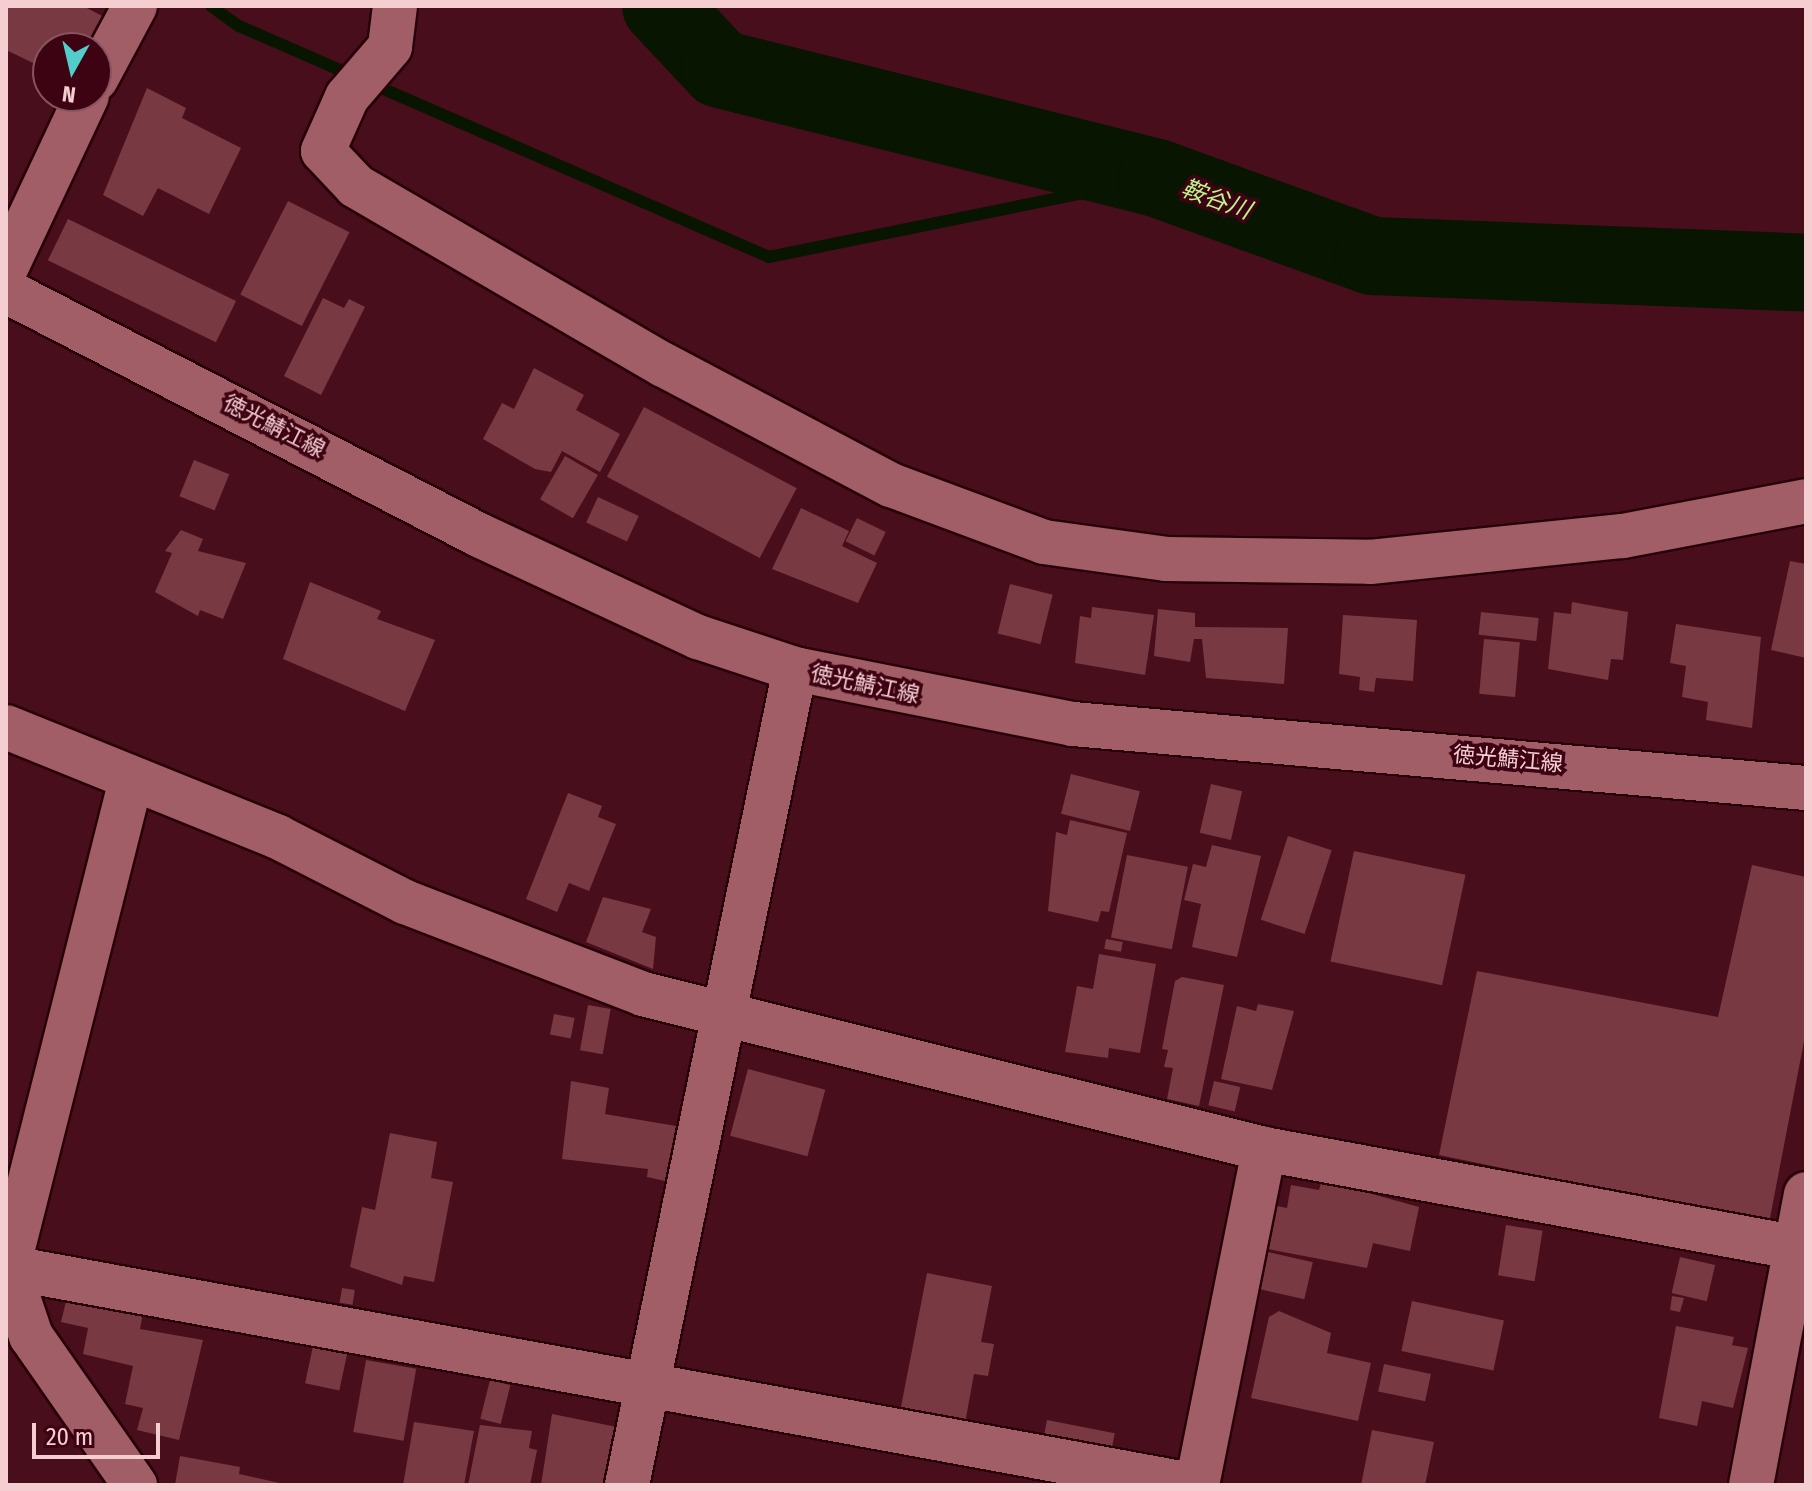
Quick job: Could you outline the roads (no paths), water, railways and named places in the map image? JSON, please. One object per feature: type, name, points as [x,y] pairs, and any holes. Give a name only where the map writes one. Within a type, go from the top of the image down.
[{"type":"street","points":[[112,49],[135,6]]},
{"type":"street","points":[[395,6],[390,47],[347,97],[323,151],[356,186],[664,365],[891,485],[1044,542],[1166,559],[1370,562],[1623,536],[1806,501]]},
{"type":"street","points":[[6,268],[79,112]]},
{"type":"street","name":"徳光鯖江線","points":[[6,291],[479,535],[698,637],[795,669],[1073,724],[1806,788]]},
{"type":"street","points":[[627,1485],[728,1011],[795,669]]},
{"type":"street","points":[[6,727],[278,837],[405,902],[613,983],[1264,1149],[1793,1247]]},
{"type":"street","points":[[131,780],[7,1267],[31,1336],[135,1485]]},
{"type":"street","points":[[7,1267],[258,1311],[319,1328],[648,1380],[1195,1485],[1264,1149]]},
{"type":"street","points":[[1751,1485],[1793,1247],[1806,1194]]},
{"type":"waterway","points":[[211,6],[239,26],[769,257],[1157,178]]},
{"type":"waterway","name":"鞍谷川","points":[[661,6],[720,69],[1157,178],[1373,256],[1806,273]]}]
